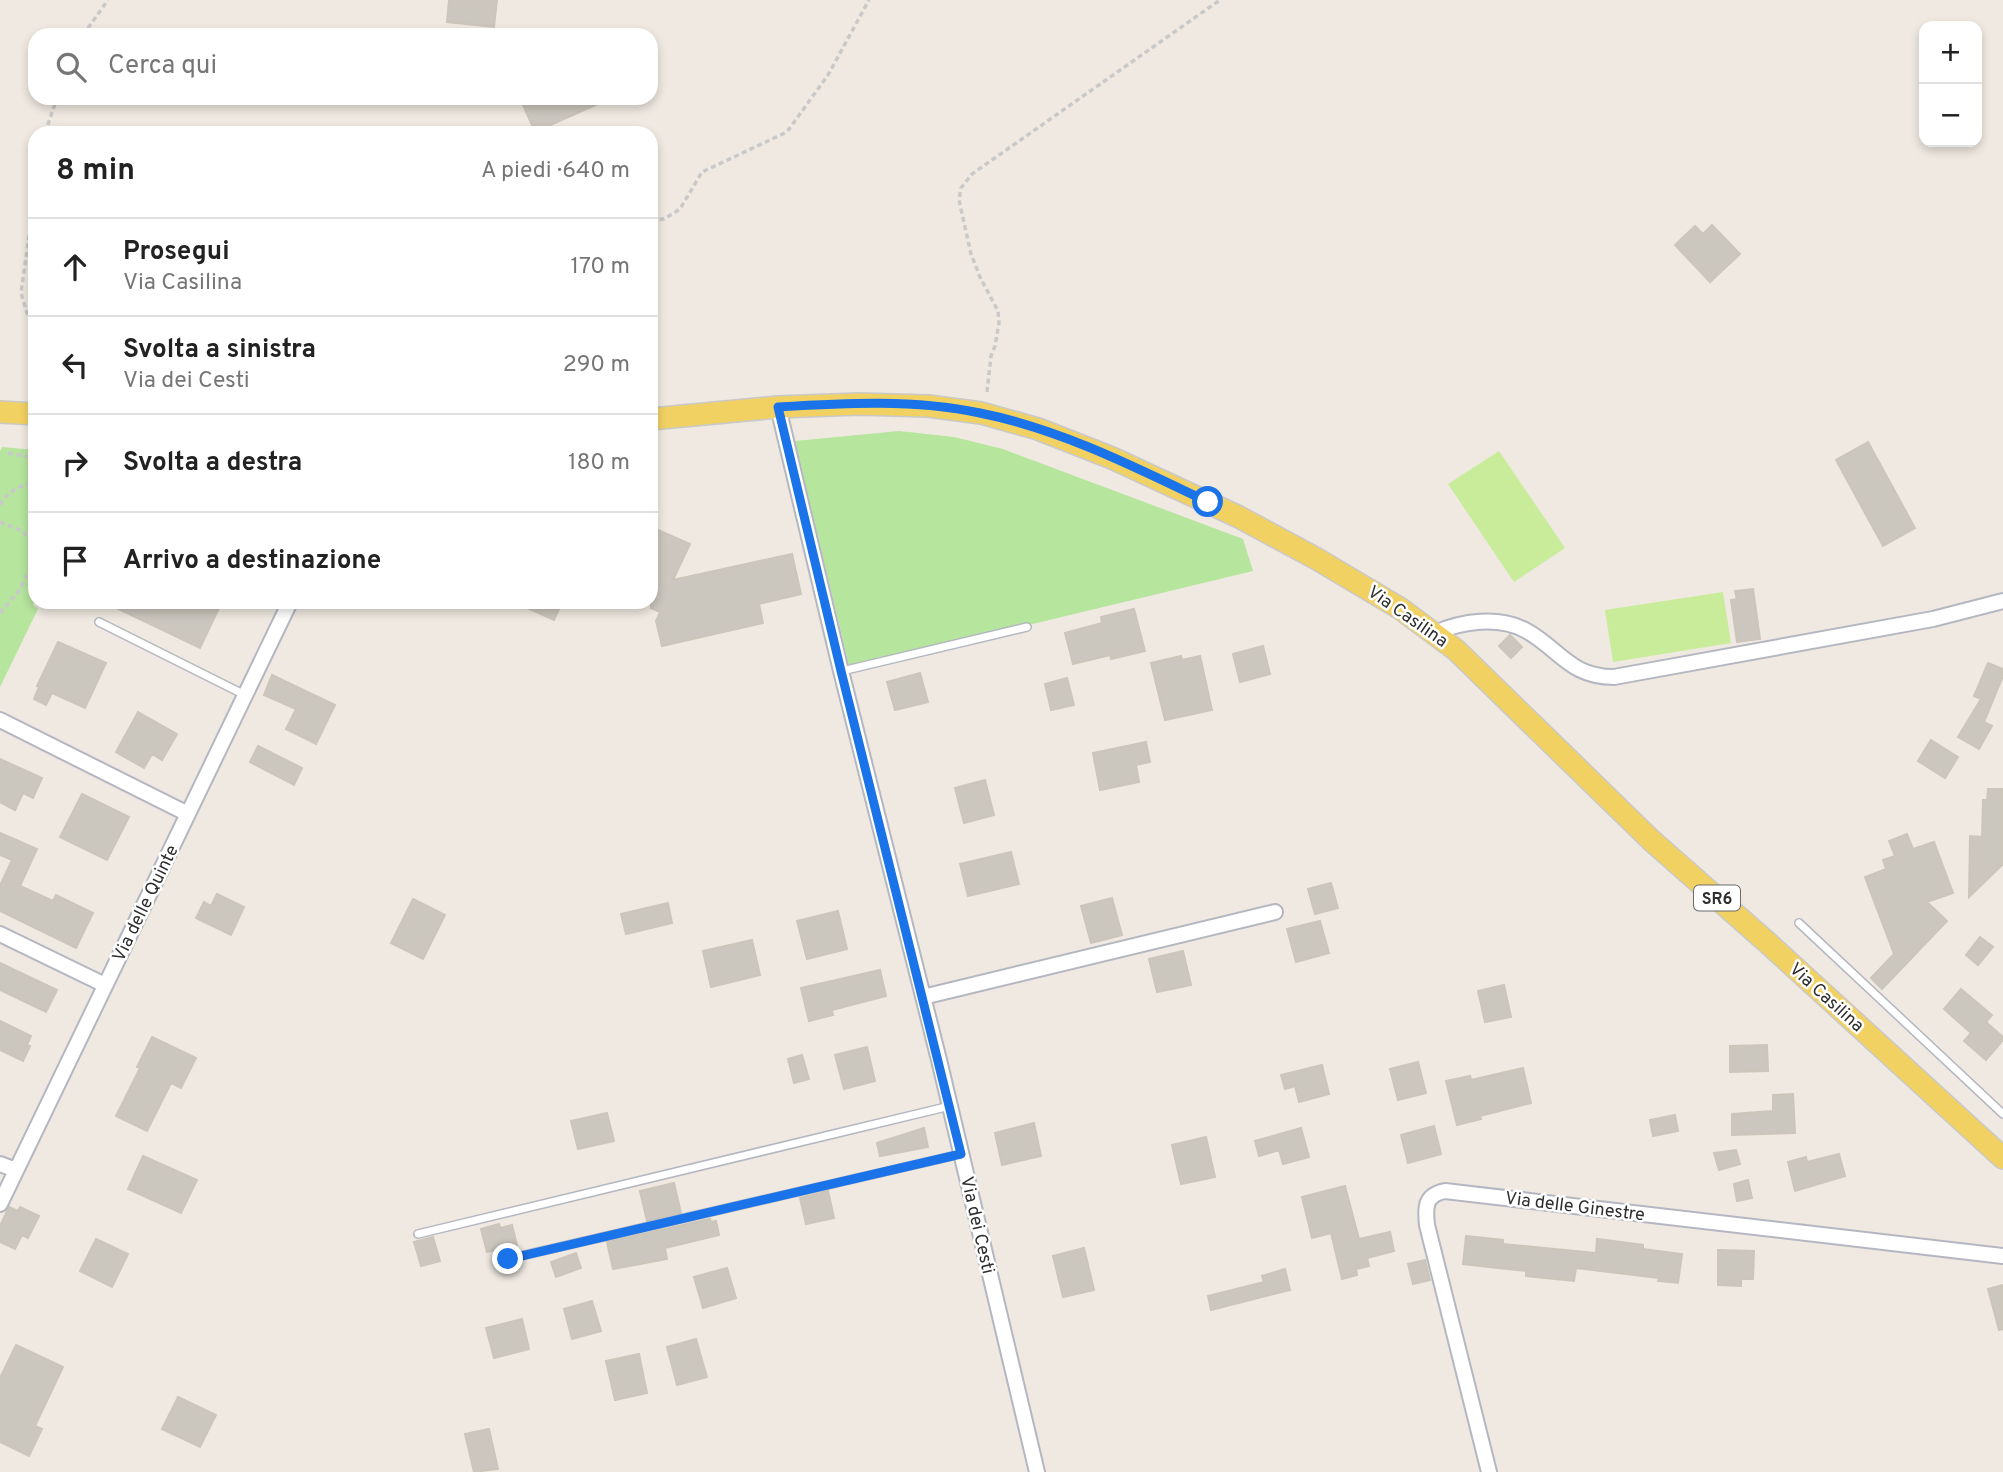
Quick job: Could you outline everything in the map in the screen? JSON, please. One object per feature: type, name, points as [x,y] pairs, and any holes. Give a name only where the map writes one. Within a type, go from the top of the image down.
[{"type":"main road","name":"Via Casilina","points":[[658,418],[778,407],[859,404],[928,406],[981,413],[1038,429],[1112,458],[1248,522],[1367,587],[1435,633],[1479,672],[1651,840],[2003,1158]]},
{"type":"main road","points":[[0,412],[28,414]]},
{"type":"street","name":"Via dei Cesti","points":[[778,407],[1037,1472]]},
{"type":"street","points":[[1435,633],[1469,623],[1505,623],[1524,629],[1579,670],[1595,676],[1623,676],[1933,619],[2003,601]]},
{"type":"street","name":"Via delle Quinte","points":[[0,1204],[287,609]]},
{"type":"street","points":[[0,720],[188,814]]},
{"type":"street","points":[[923,997],[1275,912]]},
{"type":"street","points":[[0,934],[105,985]]},
{"type":"street","points":[[0,1164],[16,1170]]},
{"type":"street","name":"Via delle Ginestre","points":[[1489,1472],[1427,1225],[1426,1206],[1429,1197],[1435,1193],[1445,1191],[2003,1255]]},
{"type":"lane","points":[[99,622],[246,695]]},
{"type":"lane","points":[[841,671],[1027,627]]},
{"type":"lane","points":[[1799,923],[2003,1114]]},
{"type":"lane","points":[[418,1234],[950,1106]]},
{"type":"lane","points":[[508,1259],[961,1154]]},
{"type":"path","points":[[88,28],[108,0]]},
{"type":"path","points":[[658,219],[664,219],[680,209],[702,172],[787,132],[828,75],[870,0]]},
{"type":"path","points":[[987,392],[991,356],[998,335],[998,311],[980,278],[971,254],[959,200],[961,188],[972,174],[1220,0]]},
{"type":"path","points":[[48,126],[55,105]]},
{"type":"path","points":[[28,243],[21,293],[28,313]]},
{"type":"path","points":[[8,453],[28,457]]},
{"type":"path","points":[[0,505],[4,498],[16,489],[28,484]]},
{"type":"path","points":[[0,522],[28,536]]},
{"type":"path","points":[[0,613],[18,592],[28,574]]},
{"type":"green space","points":[[899,431],[954,437],[1003,449],[1243,539],[1253,571],[853,667],[849,665],[795,441]]},
{"type":"green space","points":[[2,447],[28,449],[28,609],[38,609],[0,687]]},
{"type":"green space","points":[[1499,451],[1565,548],[1514,582],[1448,484]]},
{"type":"green space","points":[[1723,592],[1731,643],[1613,662],[1605,610]]},
{"type":"building","points":[[449,0],[497,0],[494,27],[447,22]]},
{"type":"building","points":[[523,105],[595,105],[548,126],[532,126]]},
{"type":"building","points":[[1712,225],[1740,254],[1710,282],[1675,245],[1695,226],[1703,234]]},
{"type":"building","points":[[1868,442],[1915,528],[1883,546],[1836,460]]},
{"type":"building","points":[[658,530],[690,544],[673,580],[792,554],[801,594],[759,604],[763,623],[662,646],[656,621],[660,612],[653,609],[658,609]]},
{"type":"building","points":[[1753,589],[1760,639],[1737,642],[1731,600],[1737,599],[1735,591]]},
{"type":"building","points":[[119,609],[218,610],[200,648]]},
{"type":"building","points":[[530,609],[559,609],[554,620]]},
{"type":"building","points":[[1134,609],[1145,651],[1111,659],[1110,655],[1073,664],[1065,633],[1102,623],[1101,617]]},
{"type":"building","points":[[1510,635],[1522,647],[1511,658],[1499,646]]},
{"type":"building","points":[[58,642],[106,663],[85,708],[52,693],[46,705],[34,699],[39,687],[37,686]]},
{"type":"building","points":[[1263,646],[1270,674],[1240,682],[1233,654]]},
{"type":"building","points":[[1181,656],[1182,660],[1200,656],[1212,710],[1165,720],[1151,663]]},
{"type":"building","points":[[1988,663],[2003,669],[2003,676],[1984,722],[1992,726],[1979,749],[1958,737],[1981,699],[1974,696]]},
{"type":"building","points":[[920,673],[928,702],[895,710],[887,682]]},
{"type":"building","points":[[272,675],[335,705],[316,744],[286,729],[296,709],[264,695]]},
{"type":"building","points":[[1067,678],[1074,705],[1051,710],[1045,684]]},
{"type":"building","points":[[138,712],[177,734],[162,760],[152,754],[144,768],[116,752]]},
{"type":"building","points":[[1931,740],[1958,757],[1945,778],[1918,761]]},
{"type":"building","points":[[1146,742],[1150,762],[1136,765],[1139,782],[1100,790],[1093,753]]},
{"type":"building","points":[[258,746],[302,768],[294,785],[250,762]]},
{"type":"building","points":[[0,759],[42,778],[33,798],[23,793],[15,810],[0,802]]},
{"type":"building","points":[[985,780],[994,815],[964,823],[955,788]]},
{"type":"building","points":[[1988,789],[2003,789],[2003,864],[1969,897],[1970,836],[1982,837],[1983,800],[1987,800]]},
{"type":"building","points":[[82,794],[129,817],[107,860],[60,837]]},
{"type":"building","points":[[0,833],[37,849],[20,886],[53,901],[56,895],[93,913],[76,948],[0,911],[0,886],[12,860],[0,855]]},
{"type":"building","points":[[1907,834],[1913,849],[1934,842],[1953,893],[1927,902],[1947,921],[1882,989],[1871,978],[1894,954],[1865,877],[1886,869],[1883,860],[1895,856],[1889,841]]},
{"type":"building","points":[[1011,852],[1019,884],[968,896],[960,864]]},
{"type":"building","points":[[1331,883],[1338,908],[1315,914],[1308,889]]},
{"type":"building","points":[[217,894],[244,907],[231,935],[196,918],[204,902],[211,906]]},
{"type":"building","points":[[1112,898],[1122,935],[1091,943],[1081,906]]},
{"type":"building","points":[[413,899],[445,915],[423,959],[391,943]]},
{"type":"building","points":[[668,903],[672,923],[626,934],[621,914]]},
{"type":"building","points":[[838,911],[847,949],[807,959],[797,921]]},
{"type":"building","points":[[1320,921],[1329,953],[1296,962],[1287,929]]},
{"type":"building","points":[[1980,937],[1993,947],[1978,965],[1966,955]]},
{"type":"building","points":[[752,940],[760,975],[711,987],[703,951]]},
{"type":"building","points":[[1183,951],[1191,985],[1157,992],[1149,959]]},
{"type":"building","points":[[0,963],[57,990],[46,1012],[0,990]]},
{"type":"building","points":[[880,970],[886,996],[832,1010],[833,1015],[809,1021],[801,988]]},
{"type":"building","points":[[1504,985],[1511,1017],[1485,1022],[1478,991]]},
{"type":"building","points":[[1961,989],[1992,1015],[1986,1022],[2003,1037],[1986,1060],[1964,1041],[1971,1033],[1944,1009]]},
{"type":"building","points":[[0,1021],[31,1036],[23,1061],[0,1050]]},
{"type":"building","points":[[152,1037],[196,1058],[181,1088],[171,1083],[147,1131],[116,1116]]},
{"type":"building","points":[[1767,1045],[1768,1071],[1730,1072],[1730,1046]]},
{"type":"building","points":[[867,1047],[875,1081],[844,1089],[835,1055]]},
{"type":"building","points":[[802,1055],[809,1079],[794,1083],[788,1059]]},
{"type":"building","points":[[1418,1062],[1426,1093],[1398,1100],[1390,1069]]},
{"type":"building","points":[[1322,1065],[1329,1094],[1299,1102],[1295,1086],[1285,1089],[1281,1075]]},
{"type":"building","points":[[1523,1068],[1531,1103],[1457,1125],[1446,1081],[1470,1076],[1471,1080]]},
{"type":"building","points":[[1793,1094],[1795,1133],[1732,1135],[1732,1114],[1773,1111],[1773,1095]]},
{"type":"building","points":[[607,1113],[614,1141],[578,1149],[571,1121]]},
{"type":"building","points":[[1675,1115],[1678,1131],[1653,1136],[1650,1120]]},
{"type":"building","points":[[1034,1123],[1041,1156],[1002,1165],[995,1133]]},
{"type":"building","points":[[1434,1126],[1441,1154],[1408,1163],[1401,1135]]},
{"type":"building","points":[[924,1128],[928,1147],[880,1156],[877,1143]]},
{"type":"building","points":[[1301,1128],[1309,1157],[1283,1164],[1279,1150],[1259,1156],[1255,1141]]},
{"type":"building","points":[[1206,1137],[1215,1177],[1181,1184],[1172,1145]]},
{"type":"building","points":[[1736,1150],[1740,1164],[1719,1170],[1714,1153]]},
{"type":"building","points":[[1839,1154],[1845,1176],[1795,1191],[1788,1162],[1806,1157],[1807,1162]]},
{"type":"building","points":[[143,1156],[197,1180],[181,1213],[128,1189]]},
{"type":"building","points":[[1748,1180],[1752,1198],[1737,1201],[1734,1184]]},
{"type":"building","points":[[674,1183],[681,1213],[647,1221],[640,1191]]},
{"type":"building","points":[[1345,1186],[1359,1239],[1390,1232],[1394,1251],[1367,1258],[1369,1266],[1356,1269],[1357,1275],[1342,1279],[1331,1233],[1312,1238],[1302,1197]]},
{"type":"building","points":[[828,1191],[834,1218],[806,1224],[800,1198]]},
{"type":"building","points":[[9,1207],[18,1211],[20,1207],[39,1216],[28,1238],[22,1235],[15,1249],[0,1242],[0,1226]]},
{"type":"building","points":[[710,1219],[711,1222],[716,1221],[719,1235],[665,1248],[667,1259],[613,1269],[607,1242]]},
{"type":"building","points":[[499,1224],[500,1228],[512,1225],[517,1245],[487,1252],[481,1229]]},
{"type":"building","points":[[1466,1236],[1503,1240],[1503,1244],[1596,1253],[1597,1239],[1643,1245],[1643,1249],[1682,1254],[1678,1283],[1658,1281],[1659,1278],[1576,1268],[1574,1281],[1526,1276],[1526,1271],[1463,1264]]},
{"type":"building","points":[[433,1237],[440,1261],[421,1266],[414,1242]]},
{"type":"building","points":[[96,1239],[128,1254],[112,1287],[80,1271]]},
{"type":"building","points":[[1084,1248],[1094,1290],[1063,1297],[1053,1256]]},
{"type":"building","points":[[1718,1250],[1754,1251],[1753,1279],[1741,1279],[1741,1286],[1718,1285]]},
{"type":"building","points":[[576,1253],[581,1268],[556,1277],[551,1262]]},
{"type":"building","points":[[1425,1260],[1430,1280],[1413,1284],[1408,1264]]},
{"type":"building","points":[[727,1268],[736,1298],[703,1308],[694,1277]]},
{"type":"building","points":[[1285,1269],[1290,1290],[1211,1310],[1208,1296],[1264,1282],[1262,1276]]},
{"type":"building","points":[[2003,1285],[2003,1329],[1999,1330],[1988,1289]]},
{"type":"building","points":[[592,1301],[601,1331],[572,1339],[564,1309]]},
{"type":"building","points":[[522,1319],[529,1349],[494,1358],[486,1328]]},
{"type":"building","points":[[696,1339],[707,1377],[677,1385],[667,1347]]},
{"type":"building","points":[[16,1345],[63,1367],[35,1426],[42,1429],[29,1456],[0,1442],[0,1378]]},
{"type":"building","points":[[639,1354],[647,1393],[615,1400],[606,1361]]},
{"type":"building","points":[[178,1397],[216,1415],[200,1447],[162,1429]]},
{"type":"building","points":[[489,1429],[498,1469],[474,1472],[465,1434]]},
{"type":"route","points":[[508,1259],[961,1154],[778,407],[901,404],[941,407],[1004,418],[1090,448],[1208,502]]}]
